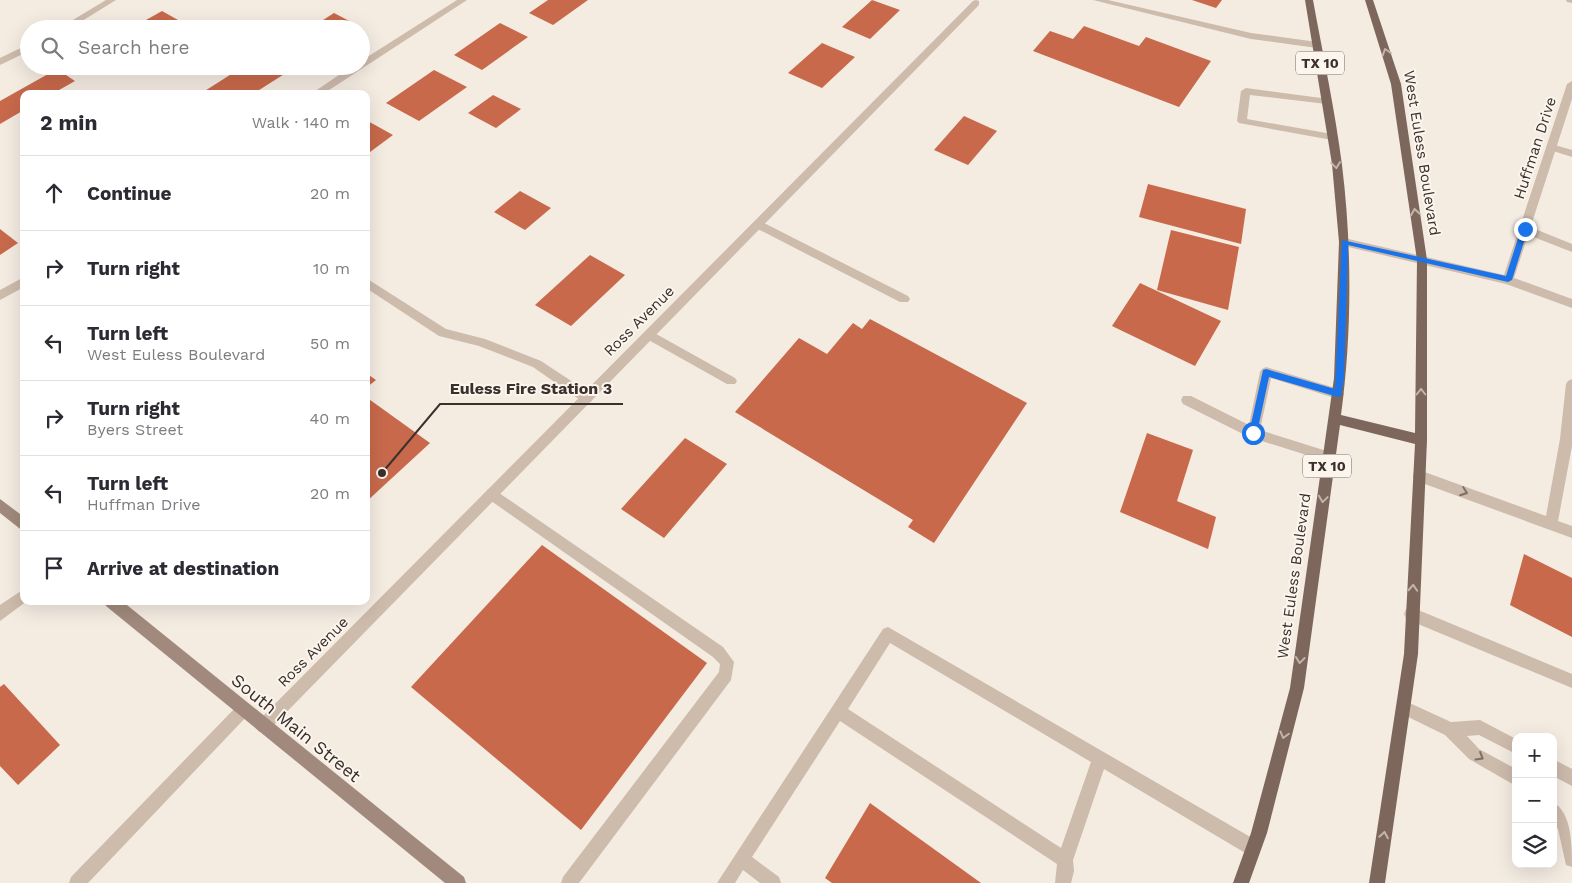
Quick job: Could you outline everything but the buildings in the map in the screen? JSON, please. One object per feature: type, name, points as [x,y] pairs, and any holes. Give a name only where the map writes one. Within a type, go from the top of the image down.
[{"type":"main road","name":"West Euless Boulevard","points":[[1241,883],[1259,833],[1296,688],[1340,378],[1344,242],[1332,137],[1309,0]]},
{"type":"main road","name":"West Euless Boulevard","points":[[1369,0],[1396,84],[1422,260],[1421,440],[1411,614],[1411,654],[1377,883]]},
{"type":"main road","points":[[1334,419],[1421,440]]},
{"type":"street","points":[[78,20],[112,0]]},
{"type":"street","points":[[370,60],[462,0]]},
{"type":"street","points":[[1097,0],[1251,36],[1317,45]]},
{"type":"street","name":"Ross Avenue","points":[[263,726],[977,2]]},
{"type":"street","points":[[0,62],[20,52]]},
{"type":"street","points":[[322,90],[346,75]]},
{"type":"street","name":"Huffman Drive","points":[[1508,280],[1572,84]]},
{"type":"street","points":[[1326,101],[1246,91],[1242,121],[1332,137]]},
{"type":"street","points":[[1551,147],[1572,154]]},
{"type":"street","points":[[758,224],[904,299]]},
{"type":"street","points":[[1525,229],[1572,248]]},
{"type":"street","points":[[1344,242],[1508,280],[1572,304]]},
{"type":"street","points":[[0,296],[20,284]]},
{"type":"street","points":[[370,285],[443,333],[481,342],[537,364],[587,398]]},
{"type":"street","points":[[649,334],[731,381]]},
{"type":"street","points":[[1253,433],[1266,372],[1338,394]]},
{"type":"street","points":[[1551,524],[1569,440],[1572,384]]},
{"type":"street","points":[[1187,400],[1253,433],[1329,457]]},
{"type":"street","points":[[1419,476],[1572,532]]},
{"type":"street","points":[[492,494],[718,652],[727,662],[726,675],[568,883]]},
{"type":"street","points":[[0,505],[20,522]]},
{"type":"street","points":[[0,614],[20,598]]},
{"type":"street","name":"South Main Street","points":[[116,605],[458,883]]},
{"type":"street","points":[[1411,614],[1572,681]]},
{"type":"street","points":[[725,883],[888,634],[1253,848]]},
{"type":"street","points":[[1403,707],[1450,730],[1474,754],[1512,776]]},
{"type":"street","points":[[77,883],[243,710]]},
{"type":"street","points":[[838,711],[1065,860]]},
{"type":"street","points":[[1450,730],[1480,727],[1512,745]]},
{"type":"street","points":[[1063,883],[1066,871],[1065,860],[1100,758]]},
{"type":"street","points":[[1557,769],[1572,778]]},
{"type":"street","points":[[1557,814],[1568,824],[1572,859]]},
{"type":"street","points":[[740,859],[773,883]]},
{"type":"place","name":"Euless Fire Station 3","points":[[382,473]]},
{"type":"route","points":[[1253,433],[1266,372],[1338,394],[1344,242],[1508,280],[1525,229]]}]
